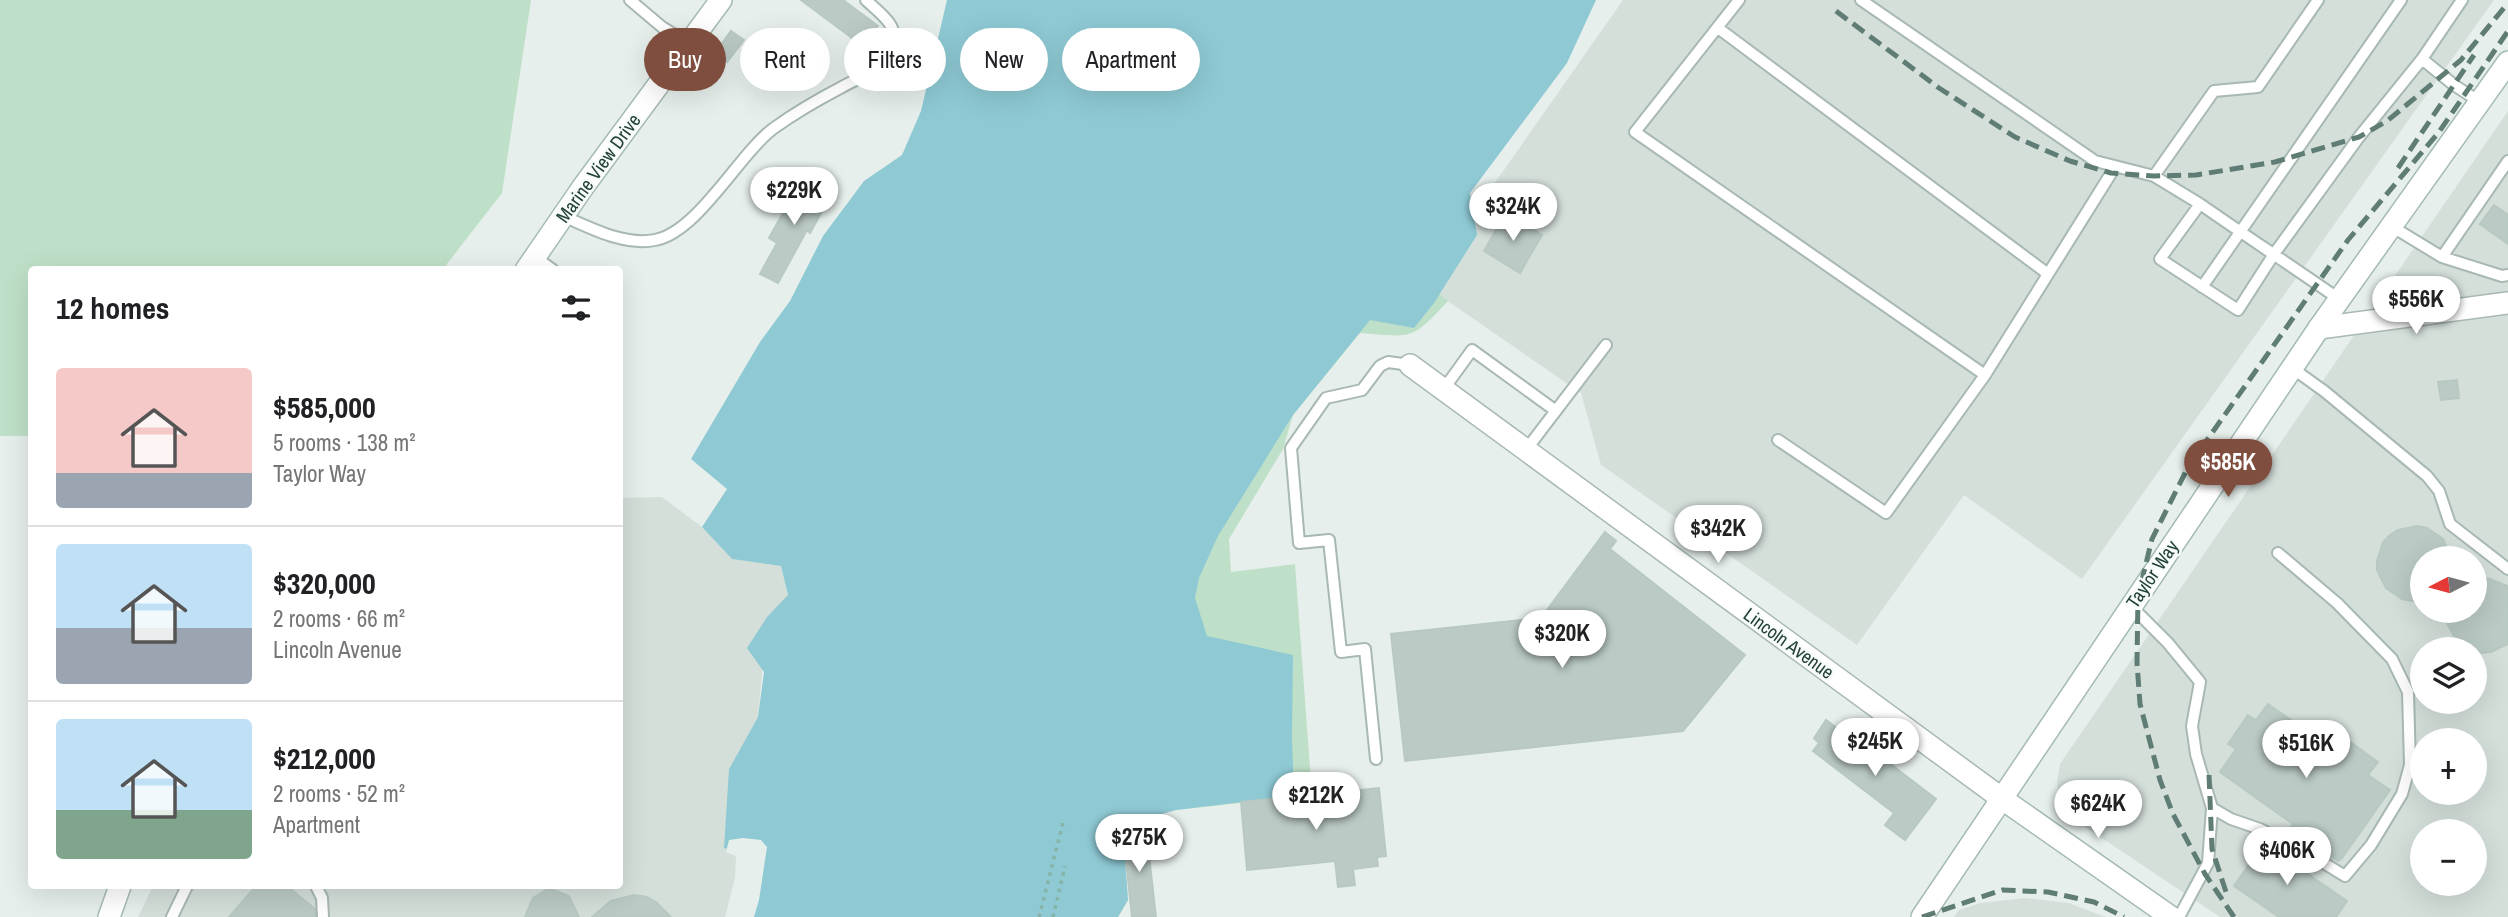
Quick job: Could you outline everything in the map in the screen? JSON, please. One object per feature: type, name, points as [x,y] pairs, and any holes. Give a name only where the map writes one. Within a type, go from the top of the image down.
[{"type":"street","name":"Marine View Drive","points":[[701,28],[721,0]]},
{"type":"street","name":"Taylor Way","points":[[1922,917],[2319,328],[2508,62]]},
{"type":"street","name":"Marine View Drive","points":[[530,263],[655,91]]},
{"type":"street","points":[[2319,328],[2508,303]]},
{"type":"street","name":"Lincoln Avenue","points":[[1410,365],[2001,798],[2171,917]]},
{"type":"street","points":[[109,917],[119,889]]},
{"type":"lane","points":[[630,0],[664,28]]},
{"type":"lane","points":[[564,216],[602,233],[635,242],[656,240],[677,231],[772,130],[828,94],[875,69],[893,42],[893,32],[887,20],[866,0]]},
{"type":"lane","points":[[1739,0],[1635,132],[1985,376]]},
{"type":"lane","points":[[1861,0],[1876,4],[2095,161],[2154,176],[2200,204],[2339,299]]},
{"type":"lane","points":[[2154,176],[2214,91],[2258,87],[2318,0]]},
{"type":"lane","points":[[2202,287],[2401,0]]},
{"type":"lane","points":[[2200,204],[2161,259],[2238,310],[2274,254],[2359,137],[2422,59],[2462,0]]},
{"type":"lane","points":[[1718,27],[2048,274]]},
{"type":"lane","points":[[2422,59],[2480,102]]},
{"type":"lane","points":[[2442,257],[2508,161]]},
{"type":"lane","points":[[1778,440],[1886,513],[1985,376],[2115,167]]},
{"type":"lane","points":[[2391,226],[2442,257],[2502,276],[2508,275]]},
{"type":"lane","points":[[1526,450],[1606,345]]},
{"type":"lane","points":[[1443,390],[1472,350],[1556,411]]},
{"type":"lane","points":[[1376,759],[1365,649],[1340,652],[1329,540],[1299,543],[1291,448],[1326,398],[1362,390],[1380,366],[1388,362],[1410,365]]},
{"type":"lane","points":[[2292,368],[2427,476],[2439,491],[2450,524],[2508,569]]},
{"type":"lane","points":[[2212,808],[2231,820],[2260,829],[2309,854],[2345,876],[2371,845],[2402,794],[2410,765],[2408,692],[2392,659],[2337,603],[2278,553]]},
{"type":"lane","points":[[2131,607],[2168,643],[2200,682],[2192,726],[2196,754],[2212,808],[2208,863],[2179,917]]},
{"type":"lane","points":[[172,917],[186,889]]},
{"type":"lane","points":[[318,889],[322,898],[323,917]]},
{"type":"path","points":[[1039,917],[1063,823]]},
{"type":"path","points":[[1053,916],[1065,866]]},
{"type":"shaded area","points":[[1623,0],[2494,0],[2082,579],[1964,495],[1857,645],[1601,465],[1581,393],[1439,295],[1476,235],[1473,214]]},
{"type":"shaded area","points":[[2508,111],[2508,917],[2220,917],[2072,818],[2059,799],[2057,782],[2060,764]]},
{"type":"shaded area","points":[[662,497],[702,527],[732,559],[781,565],[788,596],[767,617],[758,717],[729,769],[740,854],[729,917],[138,917],[152,889],[623,889],[623,498]]},
{"type":"shaded area","points":[[2025,898],[2069,903],[2105,917],[1954,917],[1959,910],[1980,903]]},
{"type":"green space","points":[[0,0],[531,0],[502,193],[445,266],[28,266],[28,436],[0,436]]},
{"type":"green space","points":[[1477,235],[1439,294],[1448,301],[1436,314],[1410,334],[1360,333],[1293,415],[1283,449],[1229,539],[1231,572],[1295,564],[1312,795],[1176,810],[1144,819],[1131,831],[1123,832],[1128,900],[1118,917],[1075,917],[1189,510],[1443,237]]},
{"type":"water","points":[[947,0],[1596,0],[1567,63],[1470,193],[1477,235],[1434,303],[1414,328],[1370,320],[1293,415],[1218,536],[1199,578],[1195,598],[1207,636],[1293,655],[1294,796],[1176,810],[1144,819],[1131,831],[1123,832],[1128,900],[1118,917],[729,917],[740,853],[724,848],[729,769],[758,717],[764,672],[747,648],[767,617],[788,595],[781,566],[732,559],[702,527],[727,489],[691,459],[760,342],[790,301],[823,236],[864,181],[902,155],[921,111],[926,91],[946,91],[946,28],[940,28]]},
{"type":"pier","points":[[729,840],[761,840],[767,847],[759,900],[754,917],[725,917],[735,878],[736,856],[726,852]]},
{"type":"building","points":[[801,0],[843,0],[878,26],[844,28],[844,32]]},
{"type":"building","points":[[731,31],[740,37],[740,45],[727,62],[726,61],[726,38]]},
{"type":"building","points":[[802,179],[831,195],[810,233],[807,230],[778,283],[760,274],[777,243],[769,238]]},
{"type":"building","points":[[2494,205],[2508,215],[2508,244],[2480,224]]},
{"type":"building","points":[[1506,213],[1542,235],[1520,273],[1484,251]]},
{"type":"building","points":[[2457,380],[2459,398],[2441,400],[2438,382]]},
{"type":"building","points":[[2417,526],[2427,528],[2443,539],[2446,546],[2410,546],[2410,601],[2402,599],[2386,588],[2377,570],[2383,542],[2398,530]]},
{"type":"building","points":[[1605,532],[1616,541],[1610,549],[1745,655],[1683,731],[1405,761],[1391,634],[1541,618]]},
{"type":"building","points":[[2487,578],[2508,586],[2508,644],[2487,652],[2487,637],[2454,637],[2447,623],[2487,623]]},
{"type":"building","points":[[2268,704],[2334,750],[2343,737],[2378,762],[2368,775],[2390,790],[2338,861],[2305,837],[2302,842],[2286,834],[2293,824],[2220,772],[2236,749],[2228,744],[2248,715],[2256,720]]},
{"type":"building","points":[[1826,720],[1848,736],[1850,733],[1936,799],[1905,840],[1885,825],[1894,813],[1813,751],[1819,743],[1814,738]]},
{"type":"building","points":[[1379,788],[1386,856],[1377,857],[1378,866],[1353,869],[1355,885],[1338,887],[1335,861],[1247,870],[1241,802]]},
{"type":"building","points":[[1146,829],[1156,917],[1132,917],[1123,832]]},
{"type":"building","points":[[2263,844],[2274,851],[2277,847],[2293,855],[2289,861],[2347,901],[2336,917],[2279,917],[2234,886]]},
{"type":"building","points":[[253,889],[291,889],[315,909],[315,917],[229,917]]},
{"type":"building","points":[[546,890],[569,896],[579,917],[525,917],[533,898]]},
{"type":"building","points":[[634,895],[656,902],[671,917],[592,917],[611,901]]},
{"type":"railway","points":[[1836,11],[1939,88],[2015,137],[2070,161],[2111,173],[2154,176],[2196,175],[2275,162],[2359,137],[2387,121],[2461,60],[2508,3]]},
{"type":"railway","points":[[2234,917],[2205,874],[2173,814],[2160,780],[2140,704],[2137,663],[2138,596],[2152,539],[2188,467],[2348,240],[2439,132],[2508,31]]},
{"type":"railway","points":[[2398,168],[2474,55]]},
{"type":"railway","points":[[2209,775],[2212,849],[2228,898]]},
{"type":"railway","points":[[1922,917],[2002,890],[2048,892],[2094,902],[2124,917]]}]
